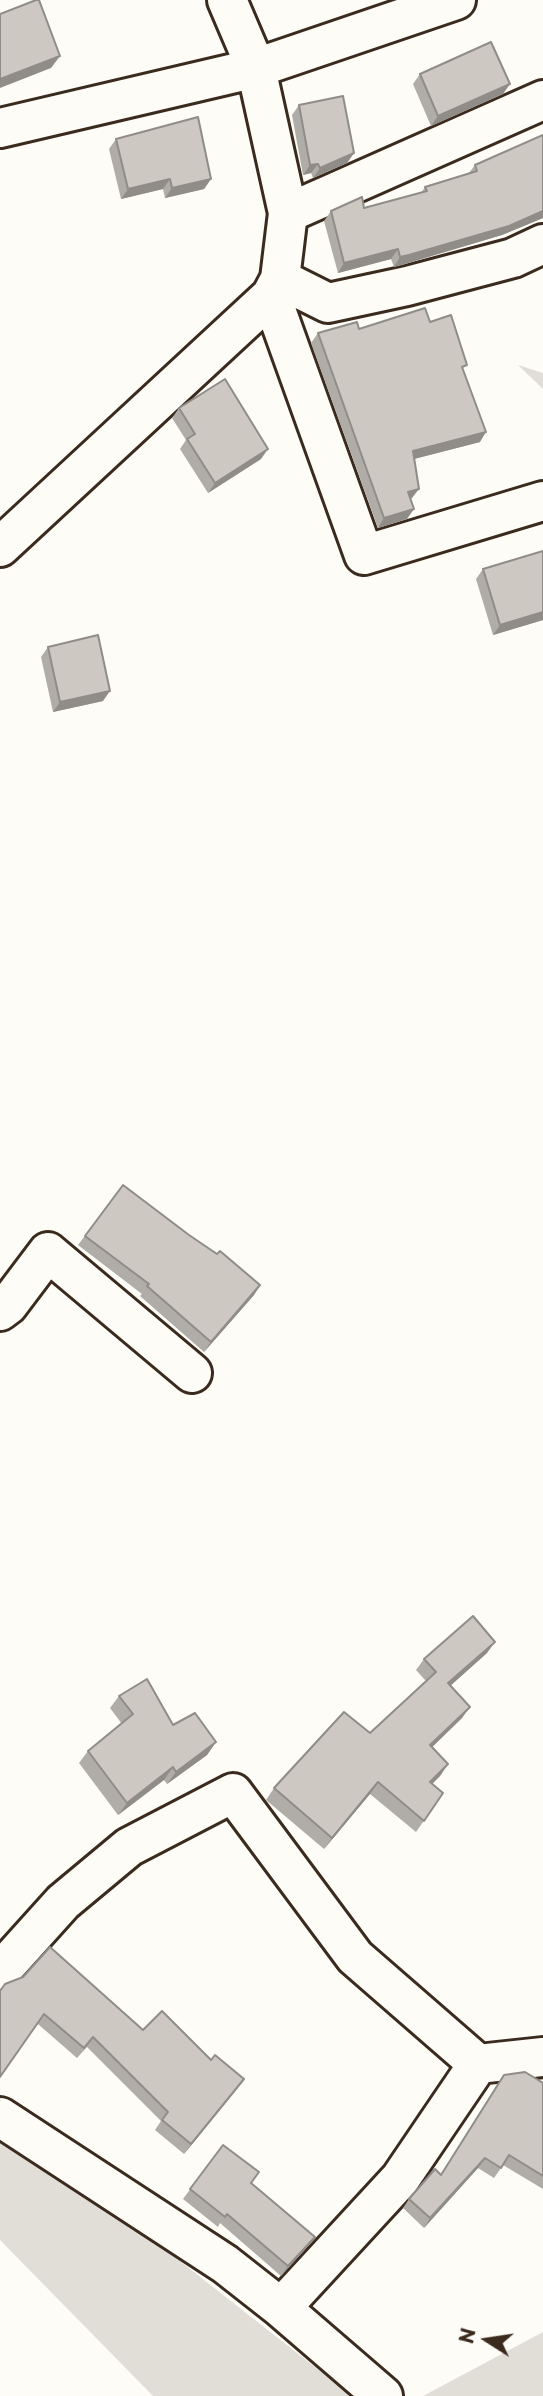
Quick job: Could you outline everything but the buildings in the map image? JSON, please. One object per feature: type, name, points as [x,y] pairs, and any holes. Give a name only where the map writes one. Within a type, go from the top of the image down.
[{"type":"street","points":[[227,0],[256,68],[288,213],[275,287],[364,555],[543,501]]},
{"type":"street","points":[[0,128],[256,68],[456,0]]},
{"type":"street","points":[[288,213],[543,100]]},
{"type":"street","points":[[275,287],[328,303],[533,259]]},
{"type":"street","points":[[0,547],[275,287]]},
{"type":"street","points":[[0,1311],[8,1305],[48,1252],[192,1373]]},
{"type":"street","points":[[0,1972],[63,1902],[129,1847],[233,1793],[355,1957],[478,2064],[543,2057]]},
{"type":"street","points":[[281,2308],[400,2179],[478,2064]]},
{"type":"street","points":[[0,2117],[225,2264],[281,2308],[383,2396]]},
{"type":"shaded area","points":[[518,365],[543,373],[543,389]]},
{"type":"shaded area","points":[[0,2120],[352,2396],[153,2396],[0,2240]]},
{"type":"shaded area","points":[[543,2332],[543,2396],[423,2396]]}]
